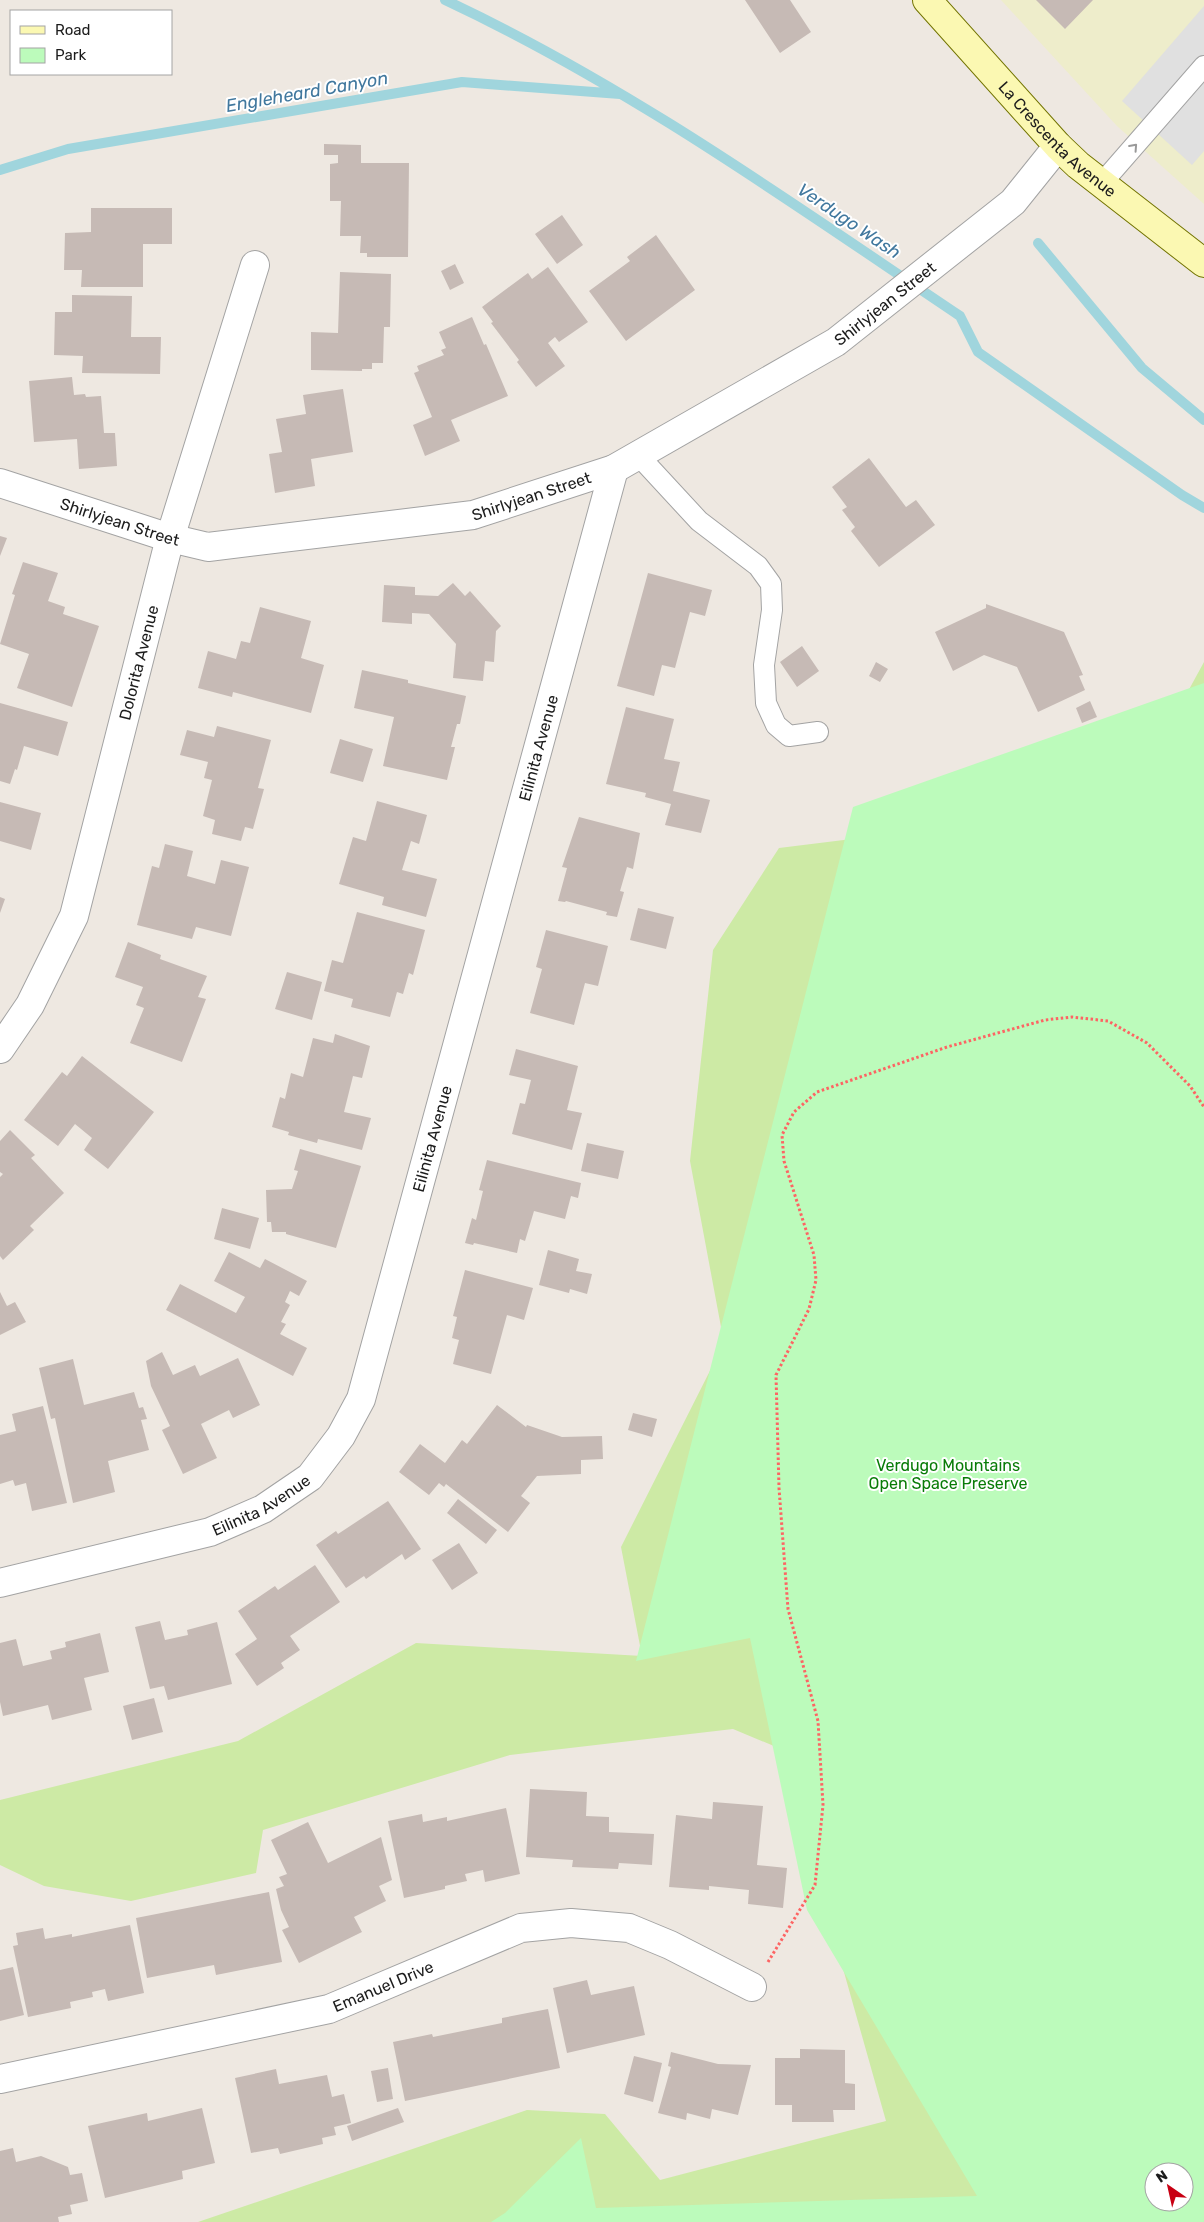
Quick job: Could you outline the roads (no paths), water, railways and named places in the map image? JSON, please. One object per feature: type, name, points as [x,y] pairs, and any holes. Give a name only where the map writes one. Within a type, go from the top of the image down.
[{"type":"main road","name":"La Crescenta Avenue","points":[[926,0],[1058,146],[1204,263]]},
{"type":"street","name":"Shirlyjean Street","points":[[0,483],[170,538],[208,547],[473,515],[614,469],[836,342],[1013,202],[1058,146]]},
{"type":"street","name":"Dolorita Avenue","points":[[0,1049],[30,1005],[74,916],[170,538],[255,265]]},
{"type":"street","name":"Eilinita Avenue","points":[[0,1584],[219,1529],[263,1509],[310,1477],[342,1436],[361,1399],[614,469]]},
{"type":"street","name":"Emanuel Drive","points":[[0,2079],[329,2008],[521,1928],[571,1923],[629,1928],[670,1945],[752,1987]]},
{"type":"lane","points":[[1102,183],[1204,66]]},
{"type":"lane","points":[[638,455],[699,521],[758,566],[771,584],[772,610],[764,665],[766,703],[776,725],[789,736],[818,732]]},
{"type":"waterway","name":"Verdugo Wash","points":[[445,0],[580,70],[645,108],[835,231],[960,316],[978,352],[1182,495],[1204,508]]},
{"type":"waterway","name":"Engleheard Canyon","points":[[0,170],[68,149],[462,82],[620,94]]},
{"type":"waterway","points":[[1038,243],[1142,368],[1204,420]]},
{"type":"park label","name":"Verdugo Mountains Open Space Preserve","points":[[948,1474]]}]
